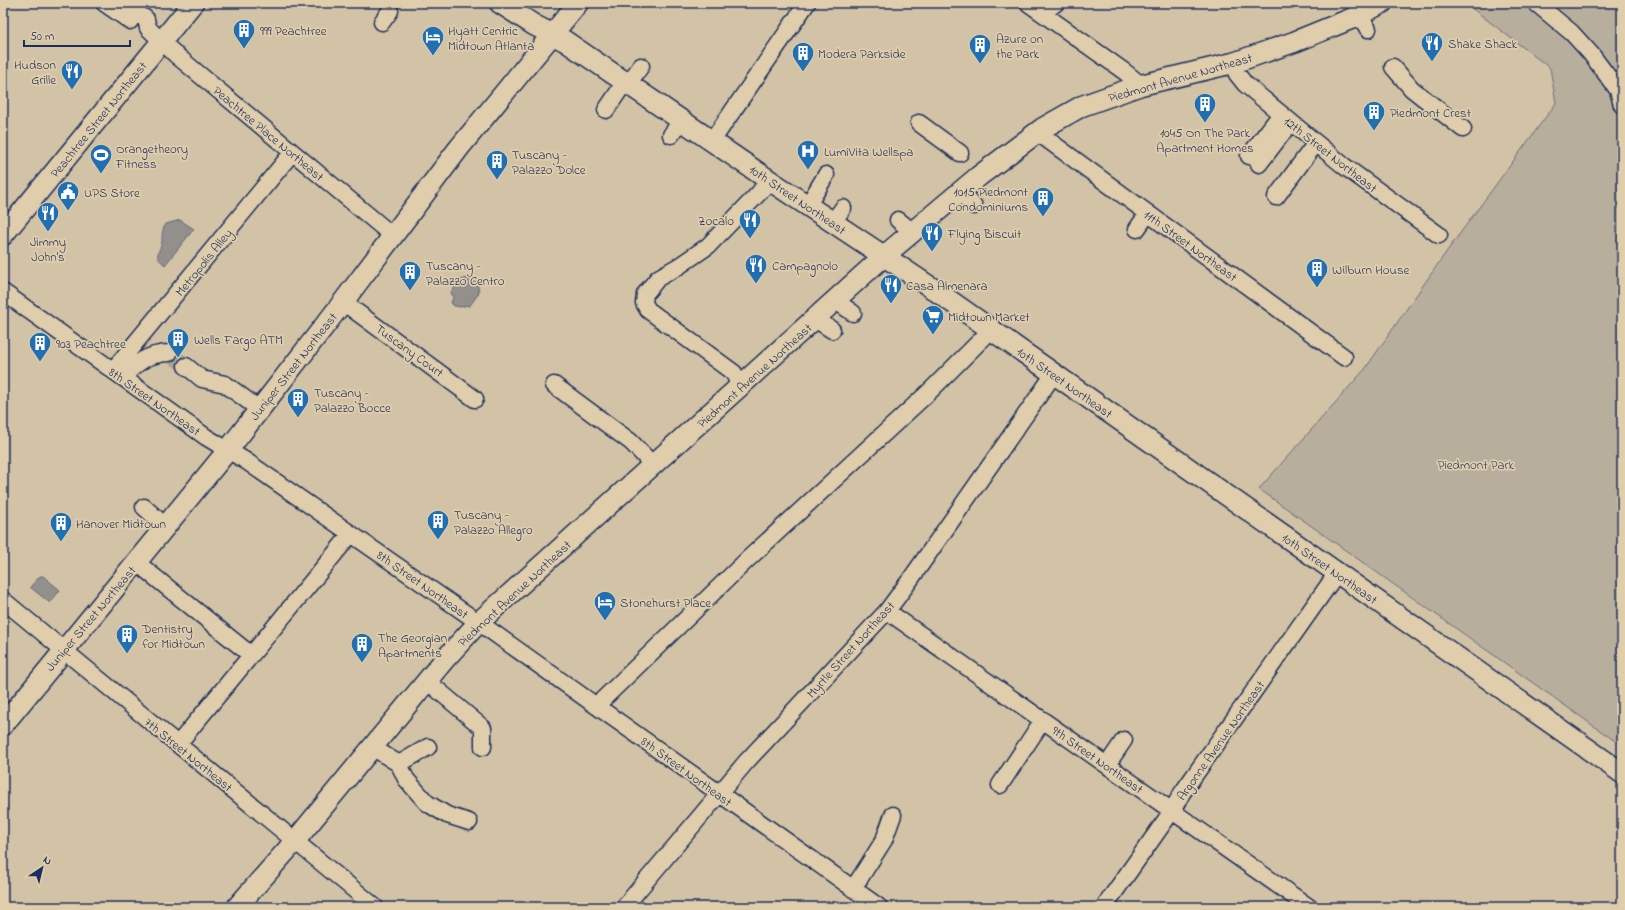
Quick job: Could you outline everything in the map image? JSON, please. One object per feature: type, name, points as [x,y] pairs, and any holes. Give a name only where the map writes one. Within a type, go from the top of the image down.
[{"type":"main road","name":"Peachtree Street Northeast","points":[[3,235],[155,35],[193,3]]},
{"type":"main road","name":"10th Street Northeast","points":[[500,3],[534,25],[565,41],[627,83],[676,128],[712,141],[808,206],[838,215],[884,256],[1622,773]]},
{"type":"main road","name":"Juniper Street Northeast","points":[[3,725],[228,450],[460,148],[578,3]]},
{"type":"main road","name":"Piedmont Avenue Northeast","points":[[237,907],[427,681],[479,622],[836,301],[884,256],[906,226],[960,192],[1037,132],[1082,106],[1141,85],[1233,63],[1294,42],[1364,22],[1382,3]]},
{"type":"street","name":"Peachtree Place Northeast","points":[[104,3],[140,28],[155,35]]},
{"type":"street","name":"Peachtree Place Northeast","points":[[122,3],[146,19],[155,35],[176,55],[393,236]]},
{"type":"street","points":[[712,141],[807,3]]},
{"type":"street","points":[[1028,3],[1141,85]]},
{"type":"street","points":[[1043,14],[1056,3]]},
{"type":"street","points":[[1536,3],[1572,33],[1591,54],[1620,90],[1622,105]]},
{"type":"street","name":"12th Street Northeast","points":[[1233,63],[1237,74],[1245,84],[1344,166],[1439,236]]},
{"type":"street","points":[[606,110],[642,66]]},
{"type":"street","points":[[1392,67],[1412,89],[1463,128]]},
{"type":"street","points":[[1254,160],[1286,118]]},
{"type":"street","points":[[919,123],[960,153]]},
{"type":"street","name":"11th Street Northeast","points":[[1037,132],[1344,357]]},
{"type":"street","points":[[1276,196],[1316,143]]},
{"type":"street","name":"Metropolis Alley","points":[[118,374],[292,153]]},
{"type":"street","points":[[808,206],[826,175]]},
{"type":"street","points":[[740,388],[734,373],[648,310],[644,303],[645,294],[658,278],[679,266],[708,246],[759,193],[769,180]]},
{"type":"street","points":[[960,192],[974,206]]},
{"type":"street","points":[[1137,229],[1148,213]]},
{"type":"street","name":"8th Street Northeast","points":[[3,292],[206,437],[228,450],[479,622],[879,907]]},
{"type":"street","points":[[836,301],[853,313]]},
{"type":"street","name":"Tuscany Court","points":[[343,302],[475,399]]},
{"type":"street","points":[[815,319],[832,330]]},
{"type":"street","points":[[596,706],[747,560],[929,392],[991,330]]},
{"type":"street","points":[[118,374],[132,368],[148,356],[169,353]]},
{"type":"street","points":[[186,366],[202,379],[225,384],[260,409]]},
{"type":"street","name":"Myrtle Street Northeast","points":[[624,907],[746,762],[887,611],[1054,374]]},
{"type":"street","points":[[554,385],[631,442],[653,465]]},
{"type":"street","points":[[144,507],[165,526]]},
{"type":"street","points":[[178,744],[351,534]]},
{"type":"street","points":[[136,562],[251,655]]},
{"type":"street","name":"Argonne Avenue Northeast","points":[[1104,907],[1336,573]]},
{"type":"street","name":"7th Street Northeast","points":[[3,600],[375,907]]},
{"type":"street","name":"9th Street Northeast","points":[[887,611],[1309,907]]},
{"type":"street","points":[[427,681],[483,728],[483,747]]},
{"type":"street","points":[[1000,785],[1043,720]]},
{"type":"street","points":[[1107,765],[1124,740]]},
{"type":"street","points":[[372,747],[399,764],[406,779],[427,803],[448,816],[469,822]]},
{"type":"street","points":[[399,764],[428,747]]},
{"type":"street","points":[[853,889],[884,840],[893,815]]},
{"type":"green space","name":"Piedmont Park","points":[[1465,3],[1622,3],[1622,746],[1259,489],[1365,369],[1447,251],[1556,103],[1550,68]]},
{"type":"shaded area","points":[[180,220],[194,229],[165,265],[158,258],[163,230],[166,224]]},
{"type":"shaded area","points":[[469,277],[476,280],[479,290],[477,291],[479,293],[469,307],[467,305],[461,307],[454,306],[451,303],[453,297],[451,292],[461,279],[467,279]]},
{"type":"shaded area","points":[[40,576],[43,576],[60,590],[50,603],[30,587]]},
{"type":"tunnel","points":[[169,353],[186,366]]},
{"type":"place","name":"999 Peachtree","points":[[244,50]]},
{"type":"place","name":"Hyatt Centric Midtown Atlanta","points":[[433,56]]},
{"type":"place","name":"Shake Shack","points":[[1432,62]]},
{"type":"place","name":"Azure on the Park","points":[[980,64]]},
{"type":"place","name":"Modera Parkside","points":[[803,72]]},
{"type":"place","name":"Hudson Grille","points":[[72,90]]},
{"type":"place","name":"1045 On The Park Apartment Homes","points":[[1205,124]]},
{"type":"place","name":"Piedmont Crest","points":[[1374,132]]},
{"type":"place","name":"LumiVita Wellspa","points":[[808,170]]},
{"type":"place","name":"Orangetheory Fitness","points":[[101,174]]},
{"type":"place","name":"Tuscany - Palazzo Dolce","points":[[497,180]]},
{"type":"place","name":"UPS Store","points":[[68,212]]},
{"type":"place","name":"1015 Piedmont Condominiums","points":[[1043,218]]},
{"type":"place","name":"Jimmy John's","points":[[48,232]]},
{"type":"place","name":"Zocalo","points":[[750,240]]},
{"type":"place","name":"Flying Biscuit","points":[[932,252]]},
{"type":"place","name":"Campagnolo","points":[[756,284]]},
{"type":"place","name":"Wilburn House","points":[[1317,288]]},
{"type":"place","name":"Tuscany - Palazzo Centro","points":[[410,292]]},
{"type":"place","name":"Casa Almenara","points":[[891,304]]},
{"type":"place","name":"Midtown Market","points":[[933,336]]},
{"type":"place","name":"Wells Fargo ATM","points":[[178,358]]},
{"type":"place","name":"903 Peachtree","points":[[40,362]]},
{"type":"place","name":"Tuscany - Palazzo Bocce","points":[[298,418]]},
{"type":"place","name":"Tuscany - Palazzo Allegro","points":[[438,540]]},
{"type":"place","name":"Hanover Midtown","points":[[61,542]]},
{"type":"place","name":"Stonehurst Place","points":[[605,622]]},
{"type":"place","name":"Dentistry for Midtown","points":[[127,654]]},
{"type":"place","name":"The Georgian Apartments","points":[[362,664]]}]
